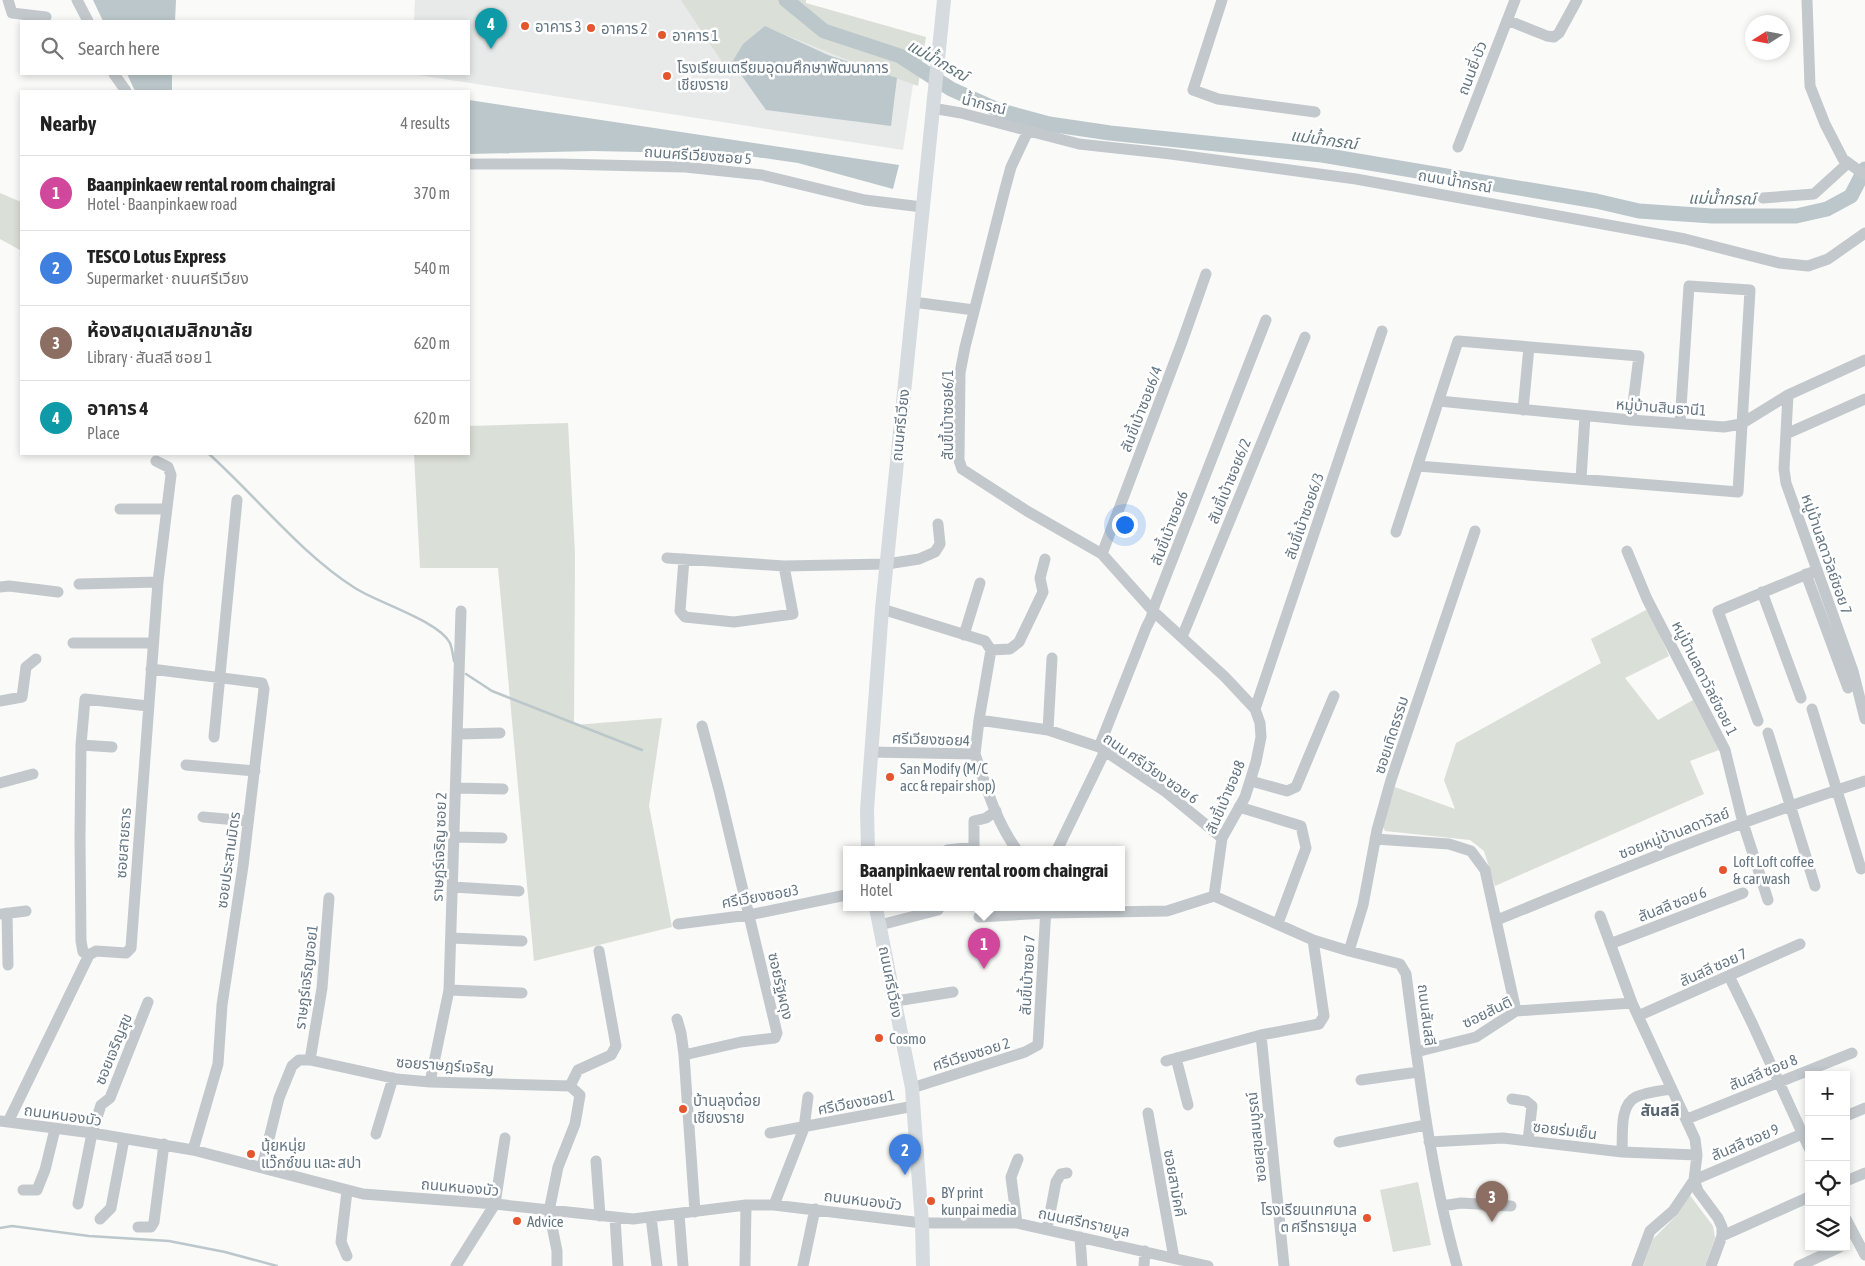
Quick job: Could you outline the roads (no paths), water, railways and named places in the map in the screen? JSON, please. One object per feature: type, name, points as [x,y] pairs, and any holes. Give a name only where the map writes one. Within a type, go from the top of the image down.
[{"type":"main road","name":"ถนนศรีเวียง","points":[[868,846],[866,822],[886,564],[944,0]]},
{"type":"main road","name":"ถนนศรีเวียง","points":[[877,911],[912,1088],[922,1223],[923,1266]]},
{"type":"street","points":[[8,0],[12,13],[46,17]]},
{"type":"street","points":[[77,0],[87,20]]},
{"type":"street","points":[[1222,0],[1193,90],[1218,99],[1315,112]]},
{"type":"street","name":"ถนนยี่-บัว","points":[[1458,147],[1515,0]]},
{"type":"street","points":[[1507,20],[1554,37],[1559,33],[1577,0]]},
{"type":"street","points":[[1807,0],[1810,86],[1825,124],[1842,159],[1865,175]]},
{"type":"street","points":[[115,75],[125,90]]},
{"type":"street","name":"น้ำกรณ์","points":[[932,108],[961,113],[1028,132]]},
{"type":"street","name":"ถนน น้ำกรณ์","points":[[1028,132],[1079,144],[1180,155],[1356,179],[1675,237],[1779,263],[1808,266],[1828,259],[1865,233]]},
{"type":"street","name":"สันขี้เบ้าซอย6/1","points":[[1028,132],[1011,167],[974,310],[960,373],[959,460],[962,469],[1027,511],[1102,554],[1153,611],[1225,677],[1255,709]]},
{"type":"street","name":"ถนนศรีเวียงซอย 5","points":[[470,164],[685,167],[762,175],[865,200],[922,207]]},
{"type":"street","points":[[1764,198],[1814,194],[1851,165]]},
{"type":"street","name":"สันขี้เบ้าซอย6/4","points":[[1102,554],[1206,274]]},
{"type":"street","points":[[1418,466],[1738,492],[1750,290],[1689,286],[1680,423]]},
{"type":"street","points":[[913,302],[974,310]]},
{"type":"street","name":"สันขี้เบ้าซอย6","points":[[1102,749],[1153,611],[1266,320]]},
{"type":"street","name":"สันขี้เบ้าซอย6/3","points":[[1255,709],[1382,332]]},
{"type":"street","name":"สันขี้เบ้าซอย6/2","points":[[1182,637],[1305,337]]},
{"type":"street","points":[[1396,532],[1458,341],[1638,356],[1631,420]]},
{"type":"street","points":[[1523,410],[1529,347]]},
{"type":"street","name":"หมู่บ้านสินธานี1","points":[[1439,402],[1724,427],[1741,424],[1788,395],[1865,360]]},
{"type":"street","name":"หมู่บ้านลดาวัลย์ซอย 7","points":[[1788,395],[1785,476],[1811,572],[1853,671],[1865,718]]},
{"type":"street","points":[[1786,434],[1865,399]]},
{"type":"street","points":[[1581,479],[1585,416]]},
{"type":"street","name":"ซอยสายธาร","points":[[89,955],[96,951],[126,953],[131,948],[158,582],[171,475],[168,467],[156,461]]},
{"type":"street","points":[[214,737],[237,500]]},
{"type":"street","points":[[120,509],[167,510]]},
{"type":"street","points":[[667,558],[784,566],[886,564],[919,559],[935,552],[940,544],[938,524]]},
{"type":"street","name":"ซอยเทิดธรรม","points":[[1349,952],[1363,905],[1375,839],[1391,780],[1475,531]]},
{"type":"street","name":"หมู่บ้านลดาวัลย์ซอย 1","points":[[1627,551],[1647,599],[1725,750],[1743,822],[1768,900]]},
{"type":"street","points":[[684,559],[680,611],[685,617],[734,622],[793,614],[784,566]]},
{"type":"street","points":[[991,650],[1010,650],[1019,642],[1043,592],[1040,578],[1045,559]]},
{"type":"street","points":[[1758,721],[1718,611],[1811,572],[1848,688]]},
{"type":"street","points":[[79,584],[158,582]]},
{"type":"street","points":[[964,635],[980,583]]},
{"type":"street","points":[[0,586],[58,592]]},
{"type":"street","points":[[1762,592],[1801,698]]},
{"type":"street","points":[[882,609],[985,641],[991,650],[975,754]]},
{"type":"street","name":"ราษฎร์เจริญ ซอย 2","points":[[430,1082],[449,990],[461,611]]},
{"type":"street","points":[[73,643],[153,643]]},
{"type":"street","points":[[1048,730],[1052,658]]},
{"type":"street","points":[[0,701],[22,697],[26,667],[36,659]]},
{"type":"street","name":"ซอยประสานมิตร","points":[[151,669],[262,683],[264,689],[243,866],[222,1005],[218,1064],[193,1150]]},
{"type":"street","points":[[1251,781],[1287,791],[1296,787],[1334,696]]},
{"type":"street","points":[[4,1122],[89,955],[83,952],[81,941],[81,745],[85,699],[148,706]]},
{"type":"street","name":"สันขี้เบ้าซอย8","points":[[1214,896],[1222,838],[1251,781],[1256,762],[1261,737],[1260,723],[1255,709]]},
{"type":"street","points":[[1812,709],[1861,869]]},
{"type":"street","name":"ถนน ศรีเวียง ซอย 6","points":[[979,720],[1048,730],[1102,749],[1166,792],[1222,838]]},
{"type":"street","name":"ซอยรัฐผดุง","points":[[684,1055],[741,1042],[775,1038],[777,1033],[702,726]]},
{"type":"street","points":[[458,734],[500,733]]},
{"type":"street","points":[[1768,733],[1815,886]]},
{"type":"street","points":[[81,745],[112,747]]},
{"type":"street","points":[[1059,846],[1102,749]]},
{"type":"street","name":"ศรีเวียงซอย4","points":[[871,752],[975,754],[1007,838],[1014,846]]},
{"type":"street","points":[[186,766],[255,771]]},
{"type":"street","points":[[0,783],[33,774]]},
{"type":"street","name":"ซอยหมู่บ้านลดาวัลย์","points":[[1497,920],[1641,861],[1743,822],[1865,781]]},
{"type":"street","points":[[456,788],[503,789]]},
{"type":"street","points":[[1239,807],[1301,826],[1306,848],[1278,923]]},
{"type":"street","points":[[974,846],[974,821],[986,818],[996,811]]},
{"type":"street","points":[[203,817],[248,821]]},
{"type":"street","points":[[454,837],[502,838]]},
{"type":"street","points":[[1375,839],[1449,844],[1471,851],[1485,870],[1516,1011]]},
{"type":"street","points":[[453,888],[519,891]]},
{"type":"street","name":"สันสลี ซอย 6","points":[[1610,944],[1743,893]]},
{"type":"street","name":"ศรีเวียงซอย3","points":[[678,924],[749,915],[843,896]]},
{"type":"street","points":[[1125,911],[1167,911],[1214,896]]},
{"type":"street","name":"ถนนสันสลี","points":[[1214,896],[1313,940],[1349,952],[1400,964],[1406,974],[1429,1142],[1457,1266]]},
{"type":"street","name":"ราษฎร์เจริญซอย1","points":[[310,1060],[322,988],[329,898]]},
{"type":"street","points":[[8,965],[4,914],[26,911]]},
{"type":"street","points":[[880,925],[934,911]]},
{"type":"street","points":[[979,917],[1036,911]]},
{"type":"street","name":"สันขี้เบ้าซอย 7","points":[[1038,1045],[1046,911]]},
{"type":"street","points":[[1600,916],[1632,1004],[1695,1139],[1697,1156],[1694,1180],[1698,1191],[1718,1218],[1722,1227],[1722,1236],[1711,1266]]},
{"type":"street","points":[[451,938],[522,941]]},
{"type":"street","points":[[1188,1105],[1171,1060],[1261,1035],[1319,1024],[1324,1016],[1313,940]]},
{"type":"street","name":"สันสลี ซอย 7","points":[[1638,1016],[1800,944]]},
{"type":"street","points":[[557,1266],[557,1251],[549,1211],[558,1167],[575,1124],[580,1095],[570,1086],[578,1070],[611,1055],[616,1046],[599,951]]},
{"type":"street","points":[[1729,976],[1805,1133]]},
{"type":"street","points":[[449,990],[522,993]]},
{"type":"street","points":[[896,1001],[953,992]]},
{"type":"street","name":"ซอยเจริญสุข","points":[[78,1204],[92,1133],[101,1105],[110,1098],[148,1002]]},
{"type":"street","name":"ซอยสันติ","points":[[1416,1052],[1476,1037],[1516,1011],[1632,1004]]},
{"type":"street","points":[[676,1019],[681,1032],[684,1055],[695,1212]]},
{"type":"street","name":"ซอยสุขสมบูรณ์","points":[[1261,1035],[1284,1266]]},
{"type":"street","name":"ศรีเวียงซอย 2","points":[[912,1088],[1025,1052],[1038,1045]]},
{"type":"street","name":"สันสลี ซอย 8","points":[[1687,1119],[1852,1053]]},
{"type":"street","points":[[262,1167],[278,1098],[292,1066],[299,1060],[310,1060]]},
{"type":"street","name":"ซอยราษฎร์เจริญ","points":[[310,1060],[393,1078],[430,1082],[570,1086]]},
{"type":"street","points":[[1361,1080],[1418,1072]]},
{"type":"street","points":[[376,1134],[393,1078]]},
{"type":"street","points":[[1622,1152],[1625,1112],[1628,1103],[1640,1096],[1672,1089]]},
{"type":"street","points":[[774,1204],[804,1128],[808,1097]]},
{"type":"street","points":[[1512,1098],[1526,1101],[1532,1106],[1528,1141]]},
{"type":"street","name":"ศรีเวียงซอย1","points":[[770,1133],[914,1106]]},
{"type":"street","points":[[1850,1114],[1865,1108]]},
{"type":"street","name":"ซอยสามัคคี","points":[[1148,1113],[1174,1258]]},
{"type":"street","name":"ถนนหนองบัว","points":[[4,1122],[164,1144],[262,1167],[363,1194],[495,1204],[633,1219],[746,1205],[774,1204],[922,1223]]},
{"type":"street","points":[[1339,1142],[1426,1125]]},
{"type":"street","points":[[23,1190],[37,1190],[45,1170],[55,1129]]},
{"type":"street","name":"สันสลี ซอย 9","points":[[1694,1180],[1805,1133]]},
{"type":"street","points":[[100,1219],[111,1208],[124,1138]]},
{"type":"street","points":[[456,1266],[495,1204],[505,1138]]},
{"type":"street","name":"ซอยร่มเย็น","points":[[1429,1142],[1503,1138],[1622,1152],[1697,1156]]},
{"type":"street","points":[[138,1227],[151,1227],[154,1222],[164,1144]]},
{"type":"street","points":[[1017,1223],[1011,1177],[1018,1159]]},
{"type":"street","points":[[596,1161],[600,1216]]},
{"type":"street","points":[[1047,1229],[1056,1182],[1061,1174],[1068,1173]]},
{"type":"street","points":[[1850,1180],[1865,1174]]},
{"type":"street","points":[[1637,1266],[1650,1231],[1673,1210],[1694,1180]]},
{"type":"street","points":[[347,1256],[341,1242],[348,1191]]},
{"type":"street","points":[[1722,1236],[1805,1199]]},
{"type":"street","points":[[1442,1206],[1461,1203],[1511,1206]]},
{"type":"street","points":[[744,1266],[746,1205]]},
{"type":"street","points":[[803,1266],[815,1209]]},
{"type":"street","points":[[679,1214],[683,1266]]},
{"type":"street","points":[[651,1217],[657,1266]]},
{"type":"street","points":[[615,1218],[618,1266]]},
{"type":"street","name":"ถนนศรีทรายมูล","points":[[922,1223],[1017,1223],[1208,1266]]},
{"type":"street","points":[[1850,1227],[1865,1255]]},
{"type":"street","points":[[1080,1237],[1082,1266]]},
{"type":"street","points":[[1144,1266],[1145,1251]]},
{"type":"street","points":[[1799,1266],[1831,1251]]},
{"type":"waterway","name":"แม่น้ำกรณ์","points":[[786,0],[824,31],[900,56],[951,89],[998,110],[1049,124],[1110,133],[1322,155],[1596,201],[1639,211],[1712,216],[1796,216],[1827,209],[1851,196],[1865,169]]},
{"type":"waterway","points":[[210,455],[297,542],[335,574],[355,588],[421,620],[444,635],[450,643],[454,661]]},
{"type":"waterway","points":[[466,674],[492,691],[642,750]]},
{"type":"waterway","points":[[0,1228],[12,1226],[89,1236],[169,1241],[225,1252],[277,1266]]},
{"type":"place","name":"อาคาร 3","points":[[525,26]]},
{"type":"place","name":"อาคาร 2","points":[[591,28]]},
{"type":"place","name":"อาคาร 1","points":[[662,35]]},
{"type":"place","name":"อาคาร 4","points":[[491,49]]},
{"type":"place","name":"โรงเรียนเตรียมอุดมศึกษาพัฒนาการ เชียงราย","points":[[667,76]]},
{"type":"place","name":"San Modify (M/C acc & repair shop)","points":[[890,777]]},
{"type":"place","name":"Loft Loft coffee & car wash","points":[[1723,870]]},
{"type":"place","name":"Baanpinkaew rental room chaingrai","points":[[984,969]]},
{"type":"place","name":"Cosmo","points":[[879,1038]]},
{"type":"place","name":"บ้านลุงต๋อย เชียงราย","points":[[683,1109]]},
{"type":"place","name":"นุ้ยหนุ่ย แว๊กซ์ขน และ สปา","points":[[251,1154]]},
{"type":"place","name":"TESCO Lotus Express","points":[[905,1175]]},
{"type":"place","name":"BY print kunpai media","points":[[931,1201]]},
{"type":"place","name":"โรงเรียนเทศบาล ๓ ศรีทรายมูล","points":[[1367,1218]]},
{"type":"place","name":"Advice","points":[[517,1221]]},
{"type":"place","name":"ห้องสมุดเสมสิกขาลัย","points":[[1492,1222]]},
{"type":"district","name":"สันสลี","points":[[1660,1110]]}]
